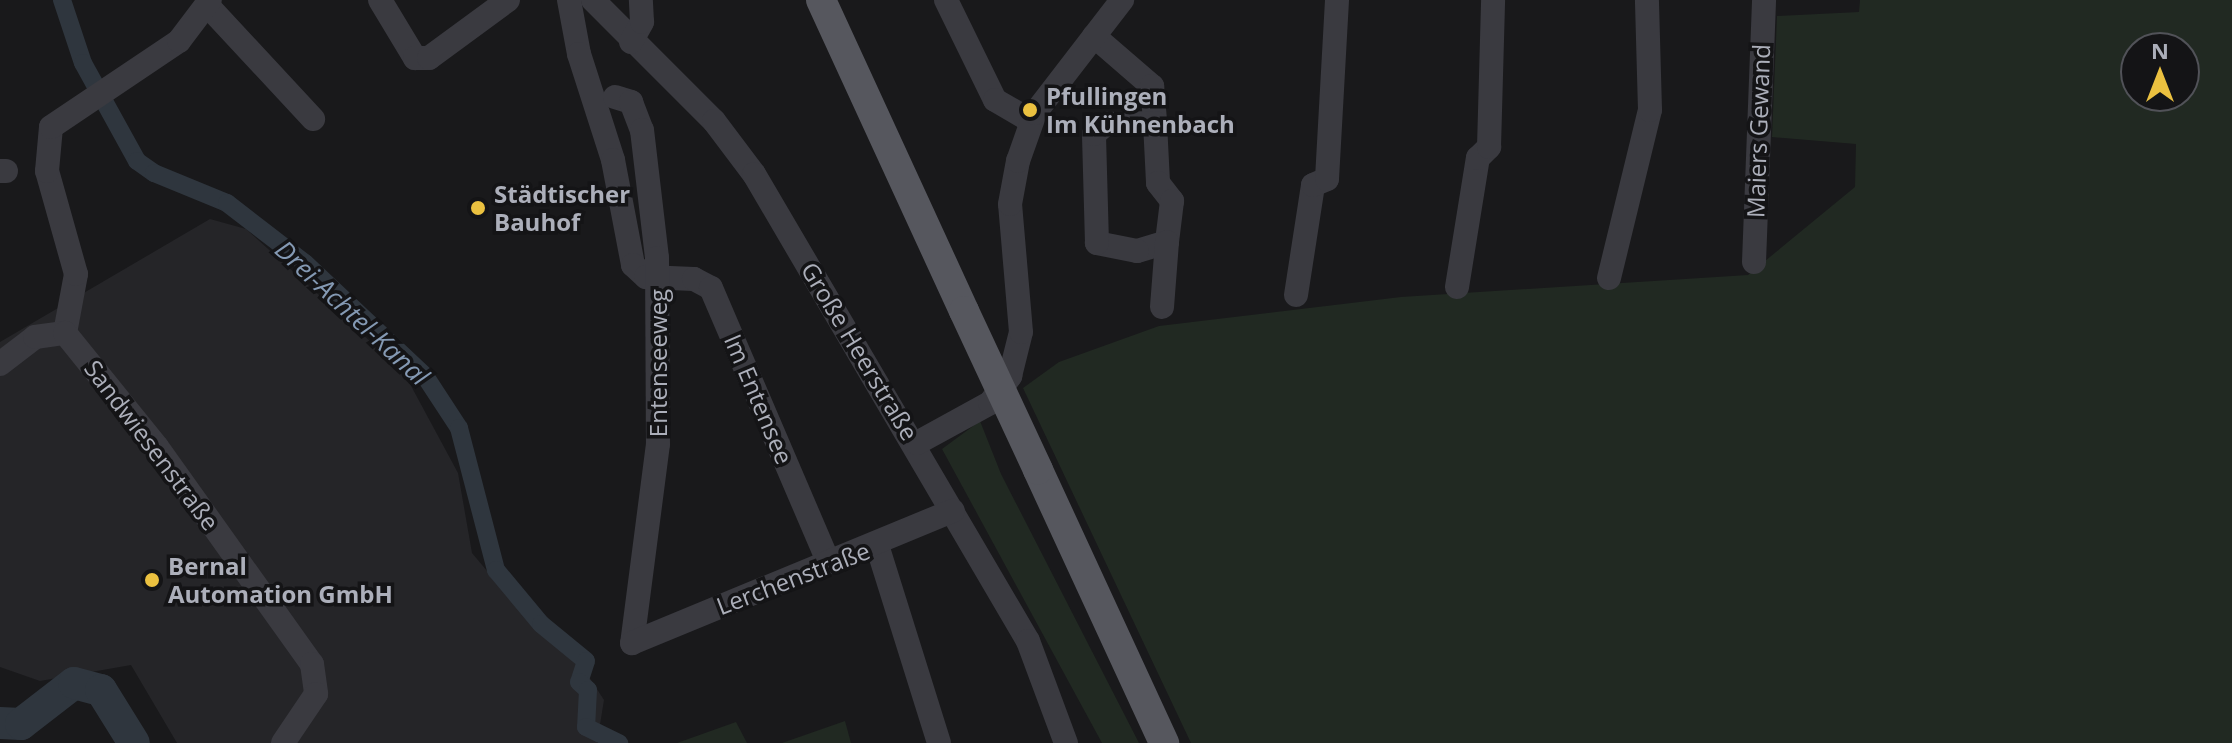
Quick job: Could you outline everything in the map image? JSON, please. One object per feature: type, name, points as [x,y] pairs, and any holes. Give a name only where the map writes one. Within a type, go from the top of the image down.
[{"type":"main road","points":[[821,0],[1164,743]]},
{"type":"street","points":[[380,0],[415,58],[429,58],[508,0]]},
{"type":"street","points":[[569,0],[579,54],[613,160],[633,265],[646,277],[658,277]]},
{"type":"street","name":"Große Heerstraße","points":[[593,0],[631,42],[707,114],[746,162],[917,443],[1028,641],[1066,743]]},
{"type":"street","points":[[631,42],[642,22],[641,0]]},
{"type":"street","points":[[946,0],[995,100],[1031,121]]},
{"type":"street","points":[[917,443],[990,403],[1018,356],[1021,287],[1010,204],[1031,121],[1122,0]]},
{"type":"street","points":[[1296,295],[1313,185],[1327,179],[1337,0]]},
{"type":"street","points":[[1457,287],[1478,158],[1489,147],[1493,0]]},
{"type":"street","points":[[1609,278],[1650,110],[1647,0]]},
{"type":"street","name":"Maiers Gewand","points":[[1754,262],[1764,0]]},
{"type":"street","points":[[0,364],[35,337],[65,333],[76,274],[47,171],[51,127],[179,41],[209,4],[313,119]]},
{"type":"street","points":[[1094,36],[1152,86],[1158,183],[1172,201],[1162,307]]},
{"type":"street","name":"Entenseeweg","points":[[615,97],[631,102],[642,130],[658,277],[658,444],[632,643]]},
{"type":"street","points":[[1155,123],[1106,124],[1094,134],[1097,243],[1137,251],[1167,242]]},
{"type":"street","name":"Im Entensee","points":[[658,277],[694,279],[711,288],[828,561]]},
{"type":"street","name":"Sandwiesenstraße","points":[[65,333],[157,447],[312,664],[316,694],[283,743]]},
{"type":"street","name":"Lerchenstraße","points":[[632,643],[828,561],[877,545],[953,511]]},
{"type":"street","points":[[877,545],[939,743]]},
{"type":"shaded area","points":[[1860,0],[2232,0],[2232,743],[1191,743],[1023,388],[1059,362],[1159,326],[1401,297],[1748,275],[1855,187],[1856,144],[1772,137],[1777,16],[1859,12]]},
{"type":"shaded area","points":[[210,219],[246,229],[403,371],[458,473],[472,553],[519,609],[584,669],[604,700],[597,743],[177,743],[131,665],[40,681],[0,667],[0,342]]},
{"type":"shaded area","points":[[980,421],[1001,474],[1139,743],[1102,743],[942,449]]},
{"type":"shaded area","points":[[845,721],[851,743],[782,743]]},
{"type":"shaded area","points":[[736,722],[747,743],[677,743]]},
{"type":"waterway","name":"Drei-Achtel-Kanal","points":[[62,0],[83,63],[137,161],[154,173],[227,203],[305,263],[425,376],[459,428],[496,570],[541,624],[586,661],[579,682],[588,690],[586,727],[619,743]]},
{"type":"waterway","points":[[0,723],[21,724],[74,683],[101,690],[134,743]]},
{"type":"place","name":"Pfullingen Im Kühnenbach","points":[[1030,110]]},
{"type":"place","name":"Städtischer Bauhof","points":[[478,208]]},
{"type":"place","name":"Bernal Automation GmbH","points":[[152,580]]}]
